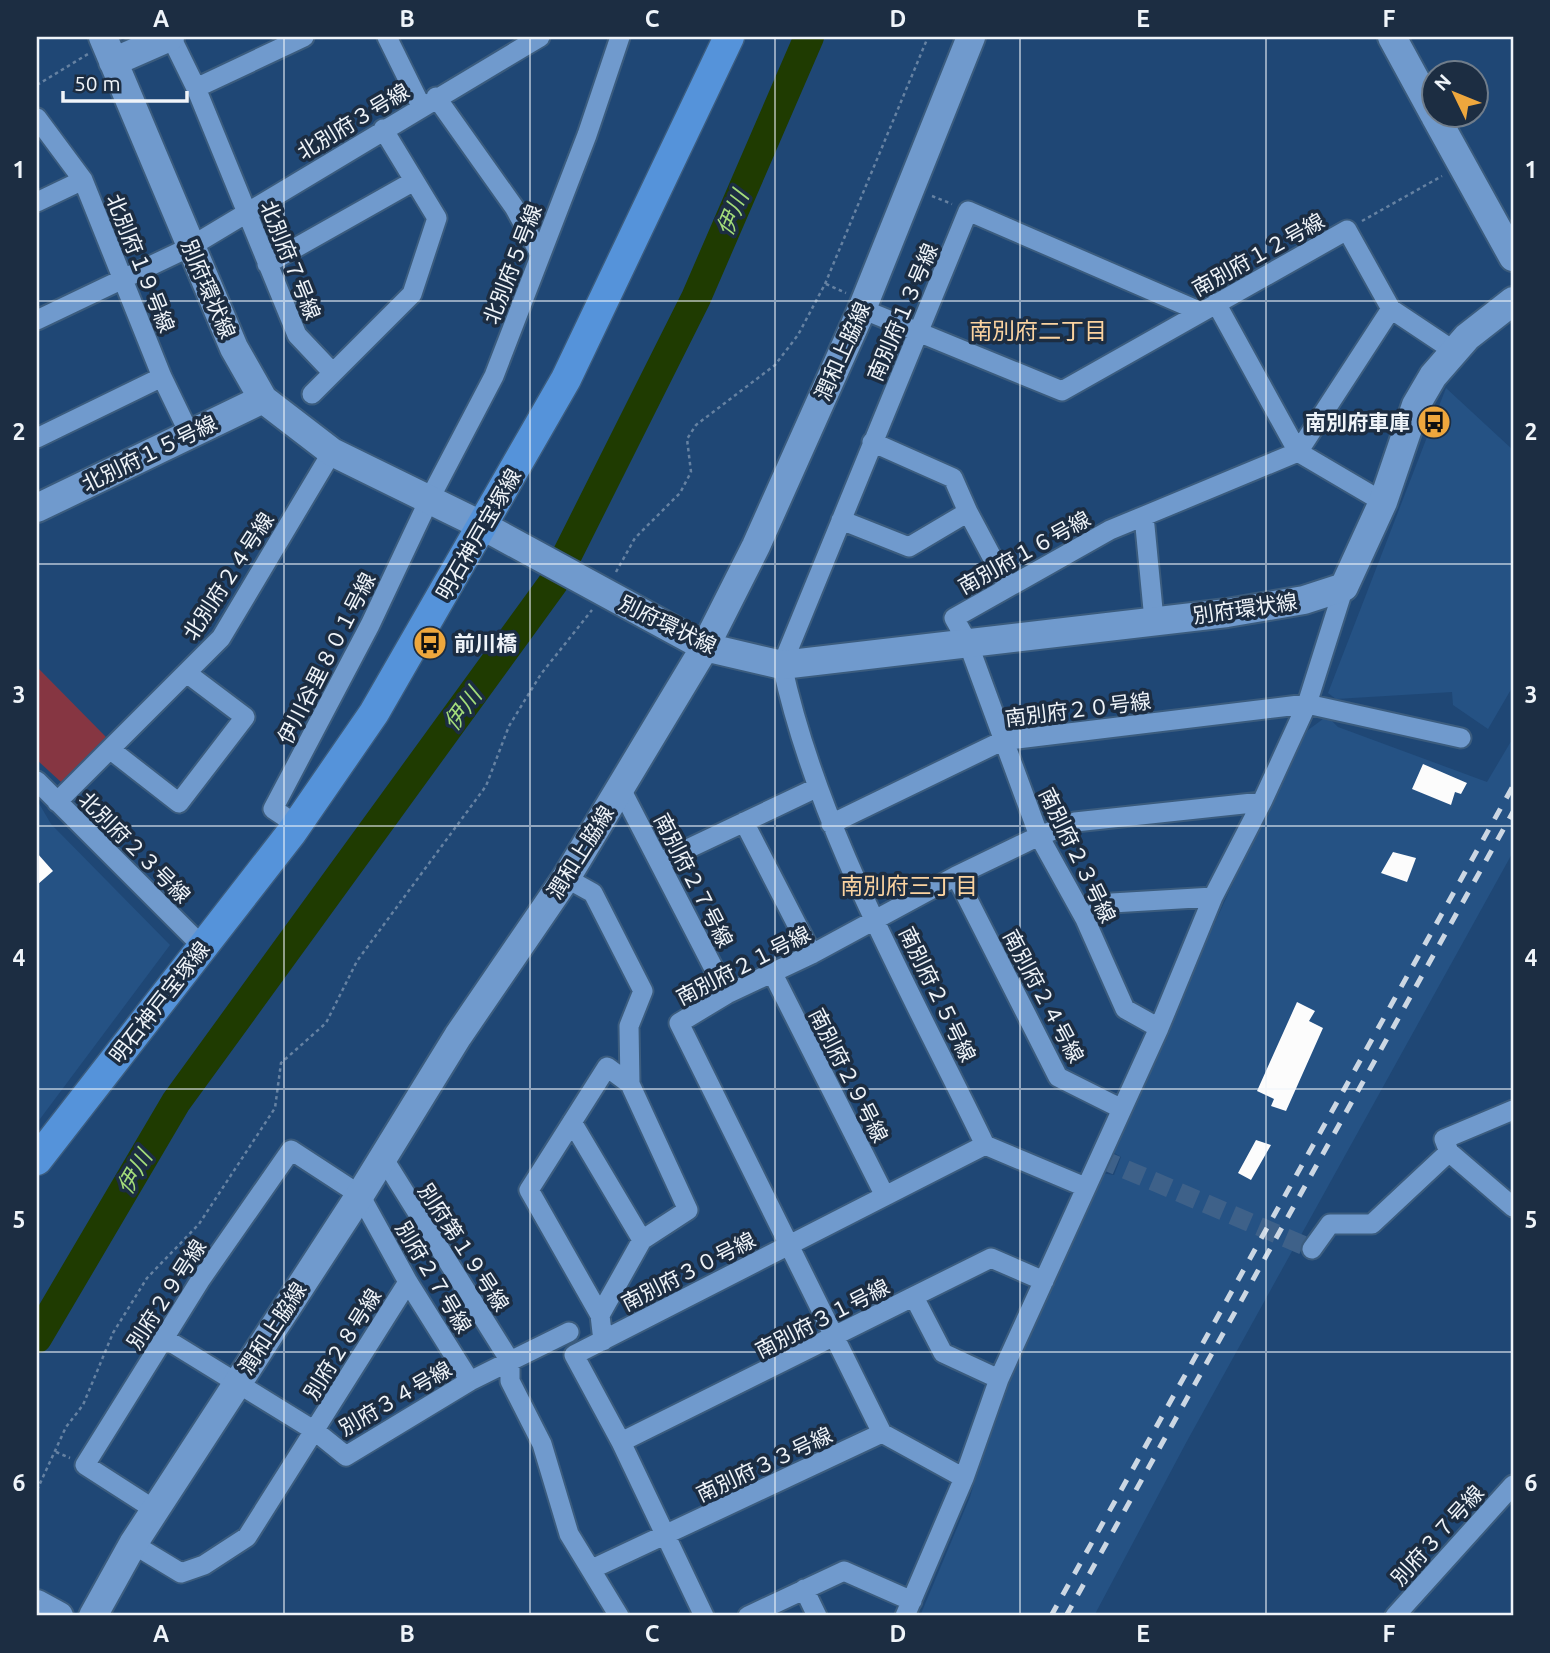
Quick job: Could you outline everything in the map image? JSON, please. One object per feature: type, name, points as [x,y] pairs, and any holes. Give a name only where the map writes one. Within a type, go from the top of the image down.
[{"type":"main road","name":"明石神戸宝塚線","points":[[37,1160],[298,825],[374,713],[489,531],[566,379],[729,37]]},
{"type":"street","points":[[107,47],[171,37]]},
{"type":"street","name":"北別府７号線","points":[[171,37],[196,88],[297,335],[333,373]]},
{"type":"street","points":[[196,88],[304,37]]},
{"type":"street","points":[[387,37],[429,102],[514,208],[540,252]]},
{"type":"street","name":"北別府３号線","points":[[37,320],[190,247],[540,37]]},
{"type":"street","name":"北別府５号線","points":[[429,500],[495,376],[540,252],[587,135],[620,37]]},
{"type":"street","name":"潤和上脇線","points":[[93,1616],[132,1544],[360,1195],[458,1035],[566,878],[705,647],[755,546],[862,309],[971,37]]},
{"type":"street","points":[[1392,37],[1420,88]]},
{"type":"street","name":"別府環状線","points":[[107,47],[234,348],[263,399],[332,452],[489,531],[705,647],[782,665],[1304,600],[1344,587]]},
{"type":"street","name":"北別府１９号線","points":[[37,118],[83,180],[162,377],[189,433]]},
{"type":"street","points":[[312,394],[412,294],[437,218],[383,129]]},
{"type":"street","points":[[1443,130],[1513,257]]},
{"type":"street","points":[[37,202],[83,180]]},
{"type":"street","points":[[267,264],[414,181]]},
{"type":"street","points":[[968,211],[1209,307],[1298,452],[1383,502]]},
{"type":"street","name":"南別府１３号線","points":[[782,665],[968,211]]},
{"type":"street","name":"南別府１２号線","points":[[862,309],[1062,391],[1347,230],[1391,309]]},
{"type":"street","points":[[748,1616],[844,1571],[908,1609],[964,1478],[999,1379],[1159,1028],[1213,897],[1262,802],[1307,704],[1344,587],[1383,502],[1416,405],[1433,376],[1454,351],[1513,301]]},
{"type":"street","points":[[1154,620],[1144,516],[1298,452],[1391,309],[1454,351]]},
{"type":"street","points":[[37,438],[162,377]]},
{"type":"street","name":"北別府１５号線","points":[[37,508],[263,399]]},
{"type":"street","points":[[872,442],[953,478],[1008,587]]},
{"type":"street","name":"北別府２４号線","points":[[57,802],[188,674],[221,638],[332,452]]},
{"type":"street","name":"伊川谷里８０１号線","points":[[298,825],[273,809],[370,625],[429,500]]},
{"type":"street","points":[[841,520],[909,547],[968,512]]},
{"type":"street","name":"南別府１６号線","points":[[968,643],[954,618],[1110,530],[1144,516]]},
{"type":"street","name":"南別府２３号線","points":[[968,643],[1039,836],[1085,919],[1125,1009],[1159,1028]]},
{"type":"street","name":"南別府２５号線","points":[[782,665],[797,732],[831,824],[985,1144]]},
{"type":"street","points":[[111,750],[179,803],[245,717],[188,674]]},
{"type":"street","name":"南別府２０号線","points":[[831,824],[1002,741],[1307,704],[1461,737]]},
{"type":"street","name":"北別府２３号線","points":[[37,781],[202,946]]},
{"type":"street","name":"南別府２７号線","points":[[620,787],[727,994]]},
{"type":"street","points":[[660,862],[816,788]]},
{"type":"street","name":"南別府２１号線","points":[[882,1433],[678,1023],[727,994],[812,954],[956,876],[1039,836],[1075,822],[1262,802]]},
{"type":"street","points":[[744,822],[812,954]]},
{"type":"street","name":"南別府２４号線","points":[[956,876],[1058,1077],[1122,1109]]},
{"type":"street","points":[[566,878],[593,893],[643,990],[629,1026],[630,1084],[688,1210],[642,1240],[600,1315]]},
{"type":"street","points":[[1085,919],[1112,903],[1213,897]]},
{"type":"street","name":"南別府２９号線","points":[[773,974],[885,1196]]},
{"type":"street","points":[[603,1341],[600,1315],[530,1190],[607,1067],[630,1084]]},
{"type":"street","points":[[1513,1110],[1444,1139],[1449,1152],[1513,1207]]},
{"type":"street","points":[[572,1122],[642,1240]]},
{"type":"street","points":[[985,1144],[1086,1188]]},
{"type":"street","name":"南別府３０号線","points":[[704,1616],[621,1442],[575,1355],[985,1144]]},
{"type":"street","name":"別府２９号線","points":[[155,1510],[85,1465],[164,1338],[291,1150],[360,1195]]},
{"type":"street","points":[[1312,1249],[1330,1224],[1372,1224],[1449,1152]]},
{"type":"street","name":"別府第１９号線","points":[[382,1157],[510,1361]]},
{"type":"street","name":"別府２７号線","points":[[360,1195],[408,1282],[470,1381]]},
{"type":"street","name":"南別府３１号線","points":[[621,1442],[835,1338],[991,1258],[1044,1281]]},
{"type":"street","name":"別府２８号線","points":[[132,1544],[181,1573],[204,1565],[247,1537],[408,1282]]},
{"type":"street","points":[[914,1297],[943,1353],[999,1379]]},
{"type":"street","name":"別府３４号線","points":[[164,1338],[315,1431],[346,1456],[470,1381],[569,1332]]},
{"type":"street","points":[[510,1361],[510,1381],[542,1444],[569,1534],[619,1616]]},
{"type":"street","points":[[882,1433],[964,1478]]},
{"type":"street","name":"南別府３３号線","points":[[592,1569],[882,1433]]},
{"type":"street","name":"別府３７号線","points":[[1395,1616],[1513,1485]]},
{"type":"street","points":[[803,1589],[817,1616]]},
{"type":"street","points":[[37,1604],[59,1616]]},
{"type":"path","points":[[37,1490],[66,1427],[83,1405],[113,1333],[147,1278],[199,1224],[275,1108],[281,1063],[326,1023],[357,961],[486,786],[509,726],[541,674],[604,593],[635,538],[680,493],[691,472],[687,439],[695,425],[775,365],[798,335],[825,284],[928,37]]},
{"type":"path","points":[[37,85],[107,47]]},
{"type":"path","points":[[1347,230],[1462,164]]},
{"type":"path","points":[[910,186],[968,211]]},
{"type":"shaded area","points":[[1446,388],[1513,450],[1513,686],[1488,729],[1453,705],[1452,692],[1336,699],[1328,693]]},
{"type":"shaded area","points":[[37,667],[106,737],[61,782],[37,760]]},
{"type":"shaded area","points":[[1327,716],[1338,727],[1487,782],[1513,738],[1513,852],[1187,1441],[1094,1616],[920,1616],[970,1497],[1000,1396],[1101,1173],[1114,1175],[1121,1157],[1111,1151],[1300,736]]},
{"type":"shaded area","points":[[37,800],[51,824],[170,945],[37,1123]]},
{"type":"building","points":[[1423,764],[1467,783],[1461,794],[1455,792],[1451,805],[1412,789]]},
{"type":"building","points":[[1393,852],[1416,858],[1407,882],[1381,873]]},
{"type":"building","points":[[37,853],[53,871],[37,885]]},
{"type":"building","points":[[1297,1002],[1315,1011],[1309,1021],[1323,1028],[1286,1111],[1271,1106],[1274,1099],[1257,1091]]},
{"type":"building","points":[[1256,1140],[1271,1145],[1251,1180],[1238,1173]]},
{"type":"waterway","name":"伊川","points":[[37,1338],[176,1102],[553,583],[696,298],[809,37]]},
{"type":"tunnel","points":[[1099,1158],[1312,1249]]},
{"type":"railway","points":[[1051,1616],[1513,786]]},
{"type":"railway","points":[[1066,1616],[1513,812]]},
{"type":"place","name":"南別府車庫","points":[[1434,422]]},
{"type":"place","name":"前川橋","points":[[430,643]]},
{"type":"district","name":"南別府二丁目","points":[[1038,330]]},
{"type":"district","name":"南別府三丁目","points":[[909,885]]}]
